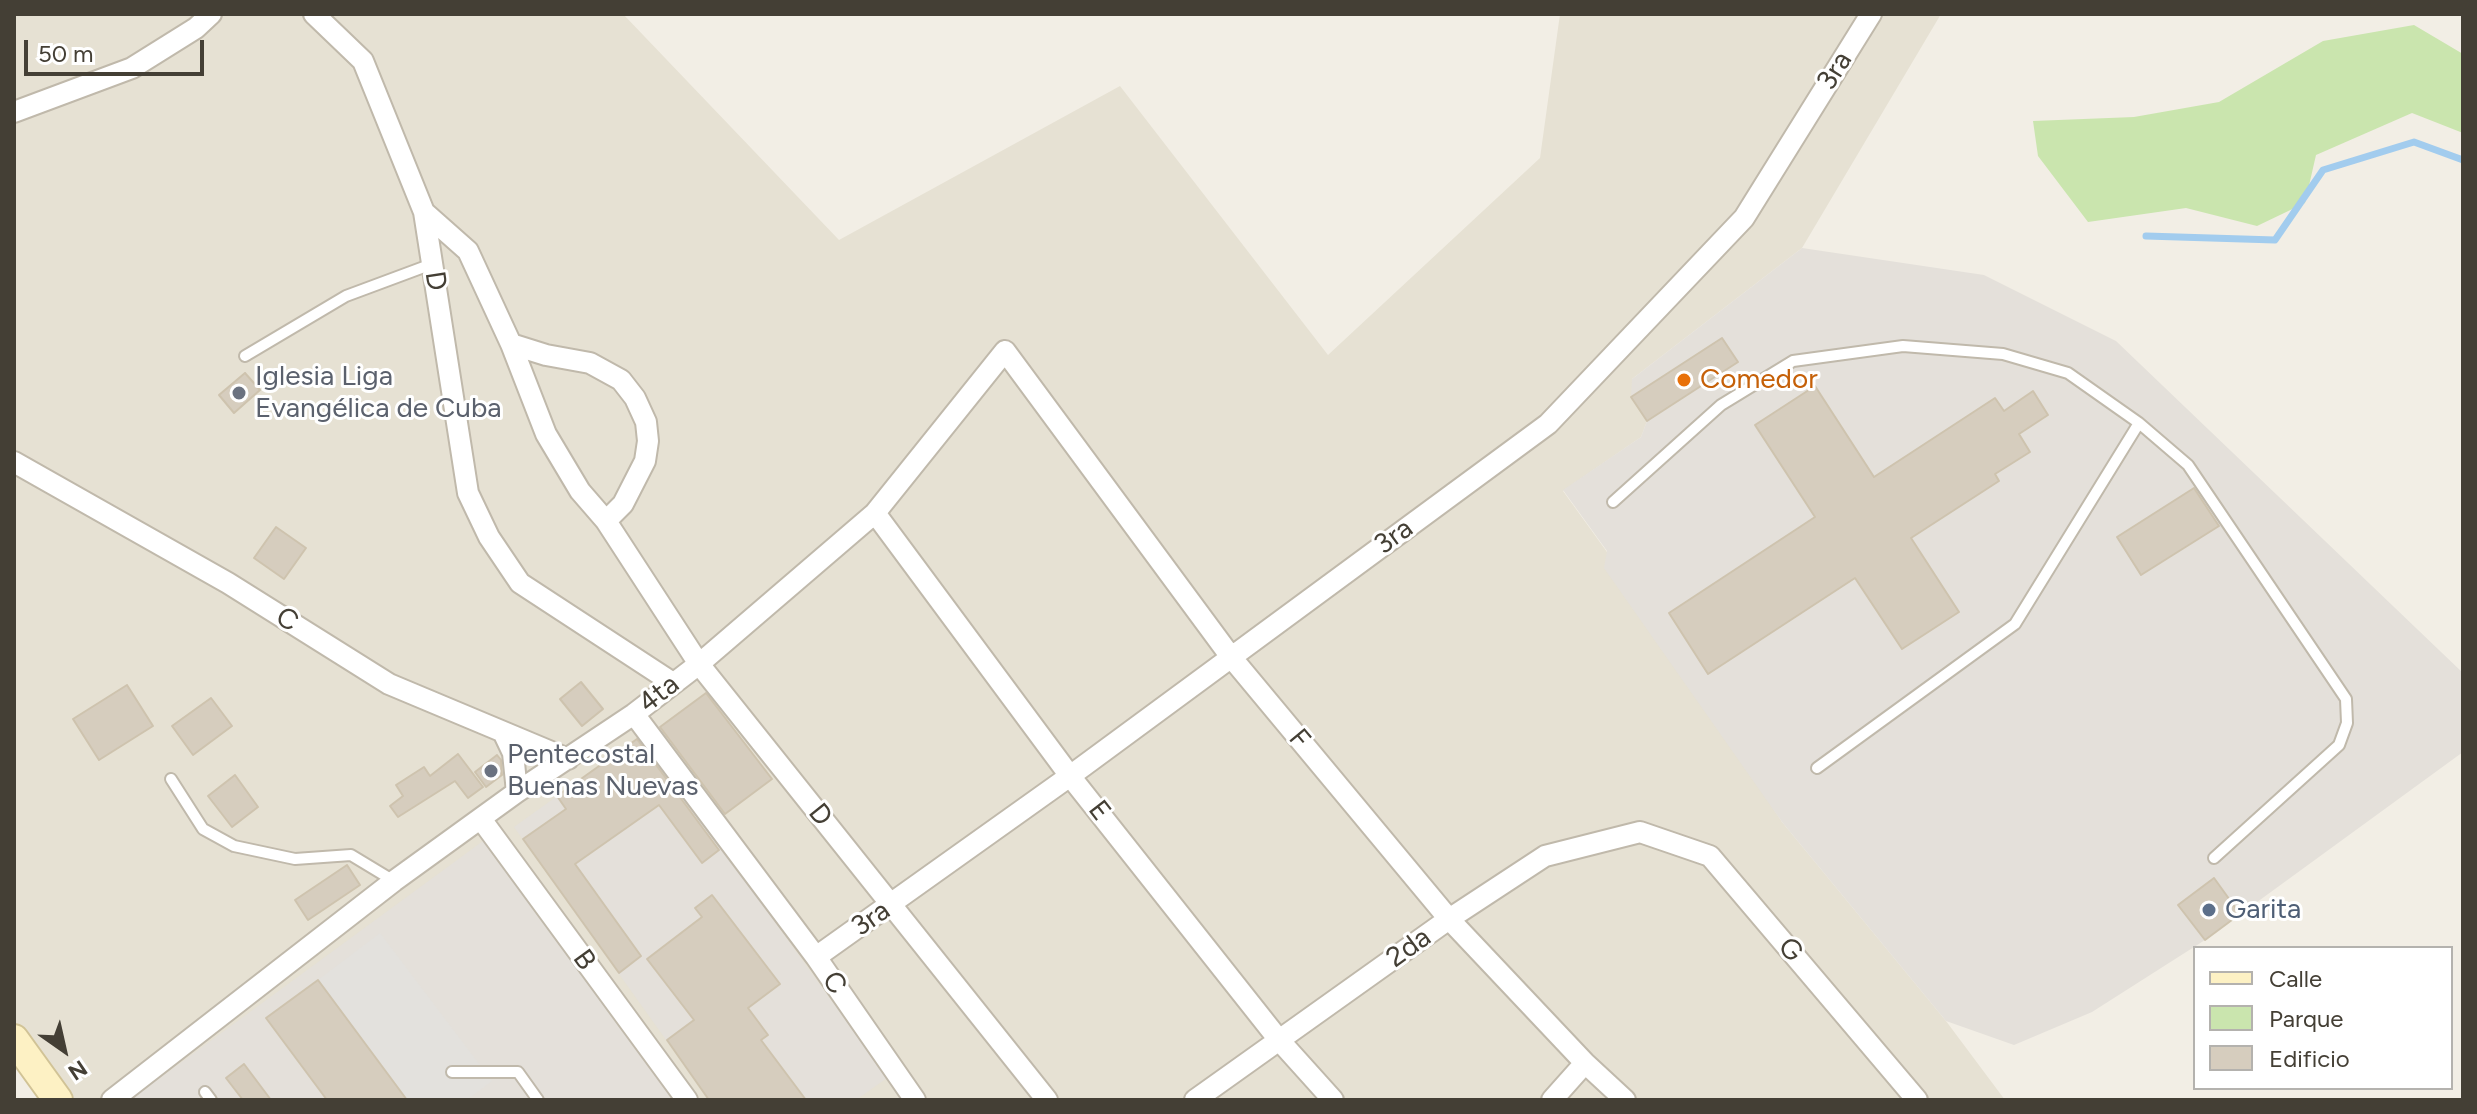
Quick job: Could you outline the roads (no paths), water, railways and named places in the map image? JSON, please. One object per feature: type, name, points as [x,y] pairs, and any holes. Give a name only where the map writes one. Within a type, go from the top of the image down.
[{"type":"main road","points":[[14,1039],[58,1100]]},
{"type":"street","points":[[14,112],[132,68],[196,28],[211,14]]},
{"type":"street","name":"D","points":[[314,14],[363,61],[424,212],[468,493],[489,537],[520,583],[673,683]]},
{"type":"street","name":"3ra","points":[[816,957],[1070,776],[1548,424],[1744,218],[1871,14]]},
{"type":"street","name":"D","points":[[424,212],[468,251],[511,344],[546,434],[580,491],[606,521],[699,664],[1047,1100]]},
{"type":"street","points":[[511,344],[546,355],[590,363],[621,380],[635,398],[646,422],[648,441],[645,461],[636,484],[623,504],[606,521]]},
{"type":"street","name":"F","points":[[1005,351],[1231,657],[1449,919],[1585,1063],[1625,1100]]},
{"type":"street","name":"4ta","points":[[112,1100],[394,881],[517,792],[634,714],[699,664],[875,513],[1005,351]]},
{"type":"street","name":"C","points":[[14,462],[228,583],[389,684],[568,759]]},
{"type":"street","name":"E","points":[[875,513],[1070,776],[1279,1040],[1333,1100]]},
{"type":"street","name":"C","points":[[634,714],[816,957],[915,1100]]},
{"type":"street","points":[[504,734],[513,753],[517,792]]},
{"type":"street","name":"B","points":[[481,819],[687,1100]]},
{"type":"street","name":"2da","points":[[1195,1100],[1449,919],[1545,856],[1640,832]]},
{"type":"street","name":"G","points":[[1640,832],[1710,856],[1917,1100]]},
{"type":"street","points":[[1552,1100],[1585,1063]]},
{"type":"lane","points":[[245,356],[346,296],[433,263]]},
{"type":"lane","points":[[1613,502],[1721,405],[1793,361],[1903,346],[2003,354],[2068,373],[2139,423],[2188,465],[2346,699],[2347,723],[2339,745],[2214,858]]},
{"type":"lane","points":[[1817,768],[2015,624],[2139,423]]},
{"type":"lane","points":[[171,779],[203,829],[234,846],[295,859],[351,855],[394,881]]},
{"type":"lane","points":[[452,1072],[518,1072],[538,1100]]},
{"type":"waterway","points":[[2146,236],[2275,240],[2323,170],[2414,142],[2463,160]]},
{"type":"place","name":"Comedor","points":[[1684,380]]},
{"type":"place","name":"Iglesia Liga Evangélica de Cuba","points":[[239,393]]},
{"type":"place","name":"Pentecostal Buenas Nuevas","points":[[491,771]]},
{"type":"place","name":"Garita","points":[[2209,910]]}]
